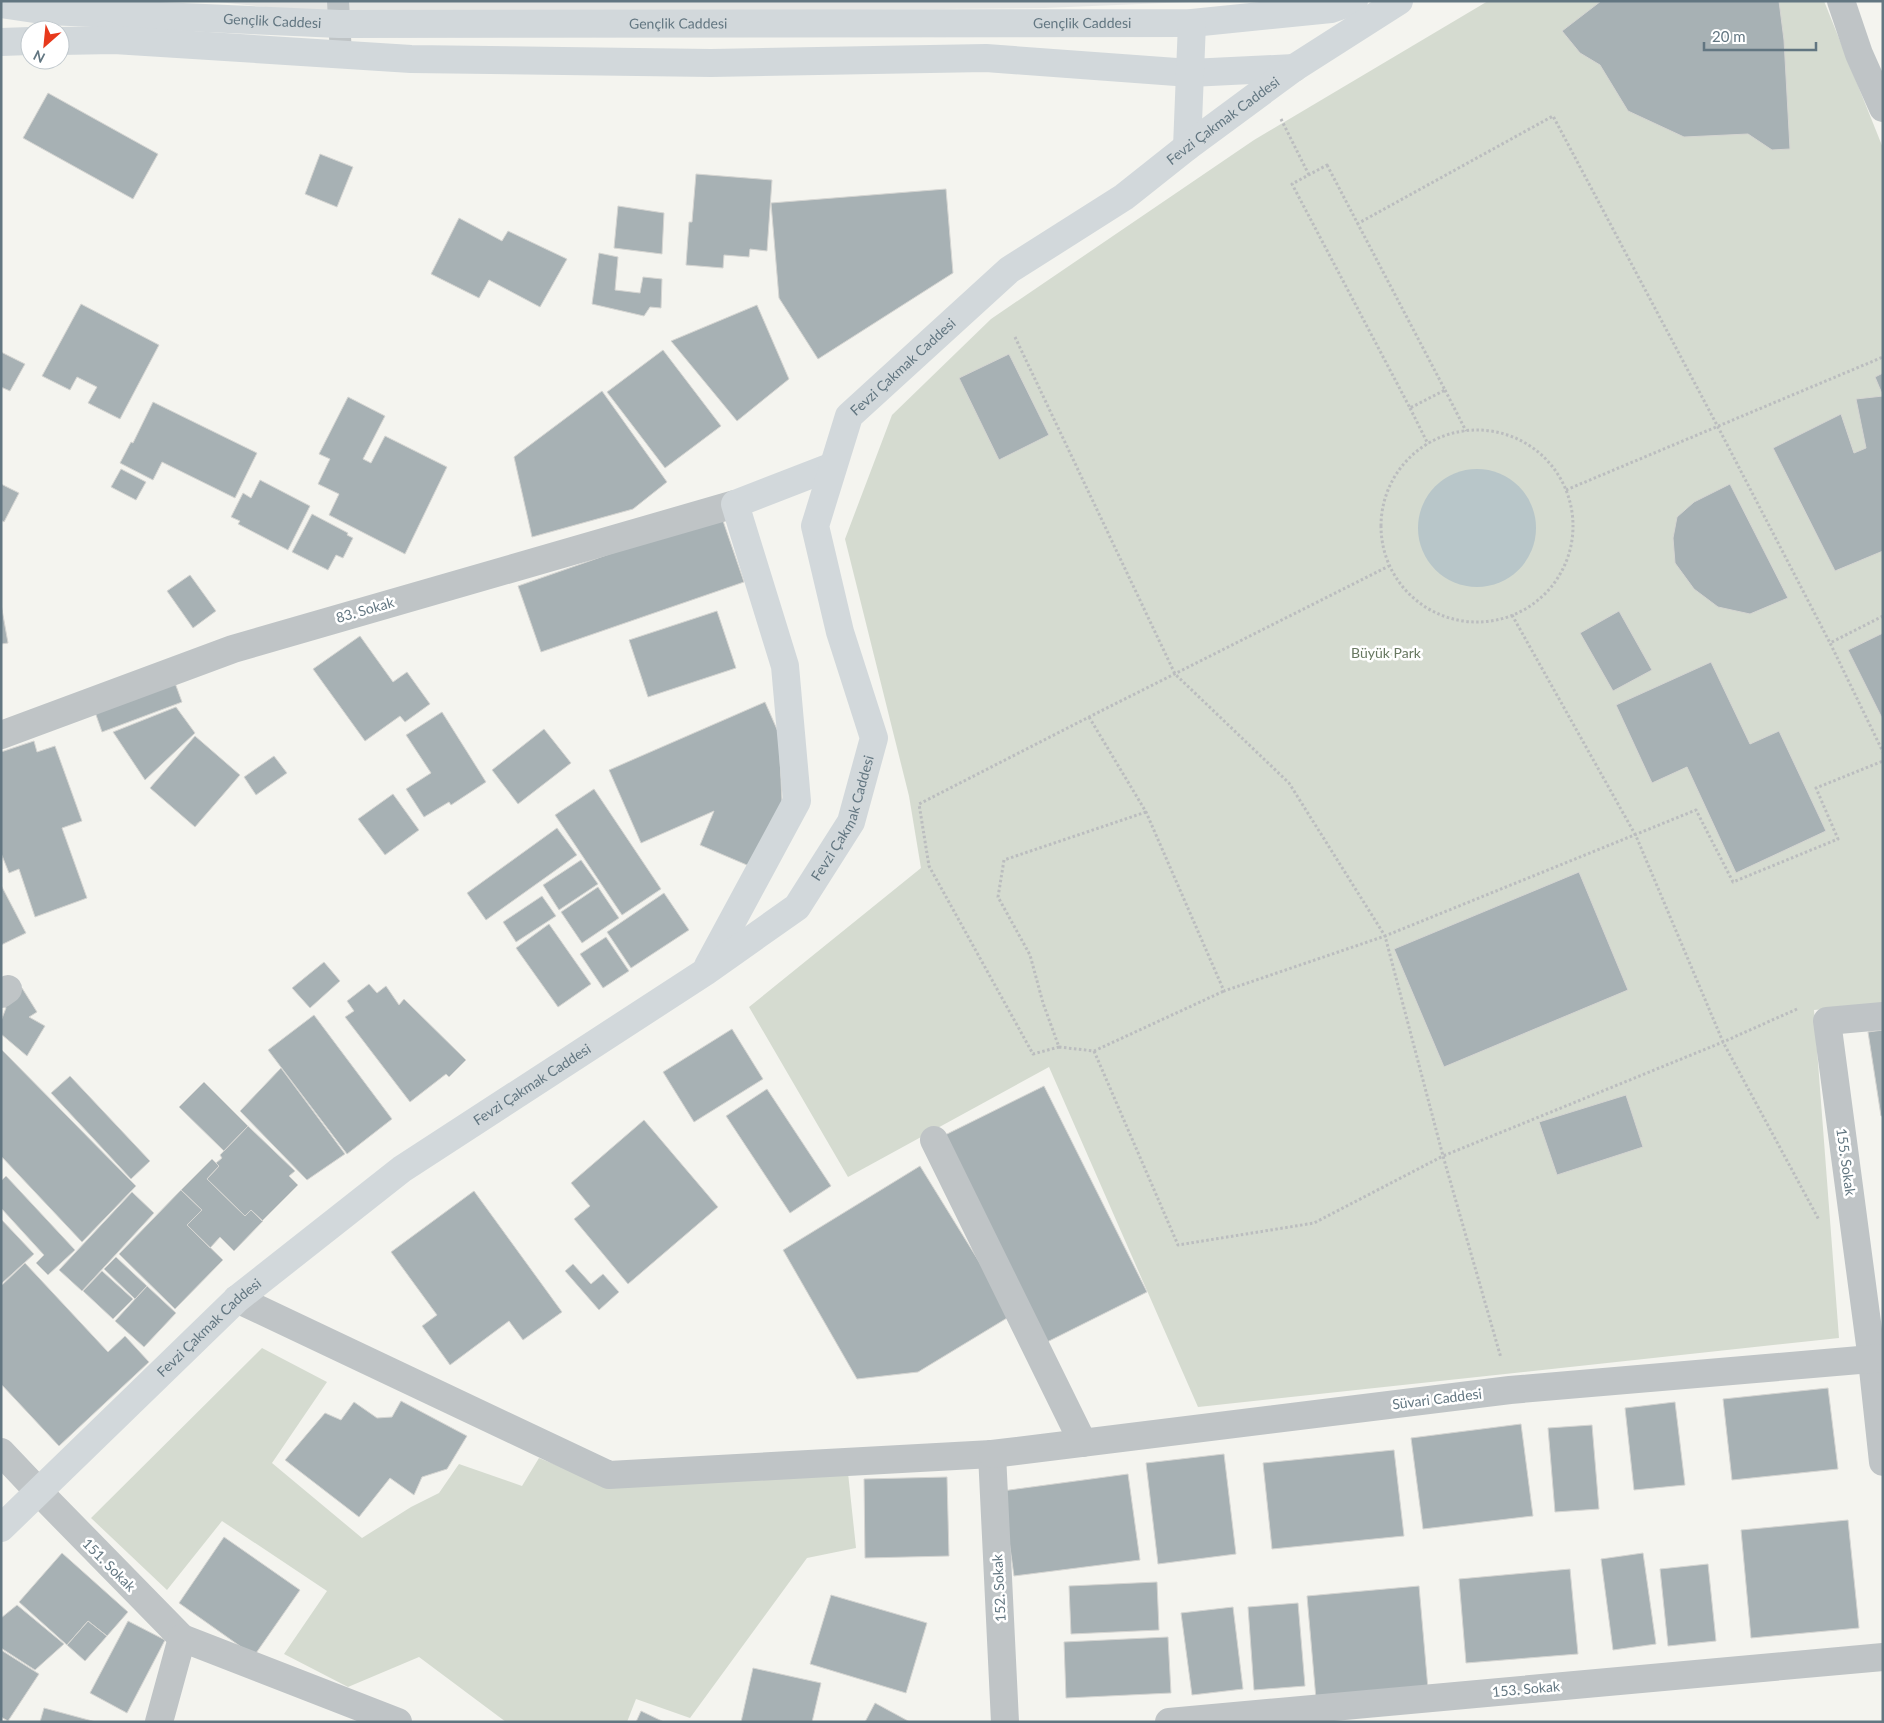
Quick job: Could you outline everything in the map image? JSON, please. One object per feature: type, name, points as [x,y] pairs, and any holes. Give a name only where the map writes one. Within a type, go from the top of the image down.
[{"type":"main road","name":"Gençlik Caddesi","points":[[1,4],[48,11],[1192,23],[1331,9],[1354,1]]},
{"type":"main road","name":"Fevzi Çakmak Caddesi","points":[[1,1528],[237,1300],[402,1170],[705,972],[797,907],[851,822],[874,738],[840,632],[815,526],[848,416],[1009,270],[1124,197],[1187,147],[1294,68],[1399,1]]},
{"type":"main road","points":[[1187,147],[1192,23]]},
{"type":"main road","name":"Gençlik Caddesi","points":[[70,41],[114,40],[411,59],[711,63],[986,58],[1190,73],[1294,68]]},
{"type":"main road","points":[[1,42],[20,41]]},
{"type":"main road","points":[[705,972],[797,801],[785,666],[735,504],[833,466]]},
{"type":"street","points":[[1841,1],[1859,54],[1883,108]]},
{"type":"street","name":"83. Sokak","points":[[1,735],[233,649],[735,504]]},
{"type":"street","name":"155. Sokak","points":[[1877,1359],[1826,1021],[1883,1016]]},
{"type":"street","points":[[934,1140],[1084,1442]]},
{"type":"street","name":"Süvari Caddesi","points":[[237,1300],[609,1475],[992,1454],[1510,1390],[1877,1359]]},
{"type":"street","points":[[1877,1359],[1883,1462]]},
{"type":"street","name":"151. Sokak","points":[[1,1452],[182,1638]]},
{"type":"street","name":"152. Sokak","points":[[992,1454],[1005,1722]]},
{"type":"street","points":[[159,1722],[182,1638],[398,1722]]},
{"type":"street","name":"153. Sokak","points":[[1169,1722],[1883,1657]]},
{"type":"lane","points":[[339,13],[341,54]]},
{"type":"path","points":[[1266,88],[1309,175]]},
{"type":"path","points":[[1357,224],[1553,116],[1718,427],[1830,643],[1883,752]]},
{"type":"path","points":[[1428,444],[1292,184],[1327,166],[1466,431]]},
{"type":"path","points":[[1015,337],[1175,674],[1289,783],[1385,936],[1443,1156],[1510,1390]]},
{"type":"path","points":[[1566,490],[1883,357]]},
{"type":"path","points":[[1410,408],[1445,390]]},
{"type":"path","points":[[1488,430],[1513,437],[1535,449],[1554,468],[1566,490],[1573,515],[1572,541],[1565,566],[1548,592],[1523,611],[1493,621],[1462,621],[1432,612],[1407,592],[1389,566],[1381,536],[1382,505],[1394,475],[1415,452],[1437,438],[1466,431],[1488,430]]},
{"type":"path","points":[[1389,566],[919,804],[929,866],[1033,1054],[1059,1047],[1094,1051],[1224,991],[1385,936],[1636,836],[1696,810],[1733,882],[1838,839],[1816,788],[1883,761]]},
{"type":"path","points":[[1512,615],[1636,836],[1723,1042],[1819,1222]]},
{"type":"path","points":[[1830,643],[1883,616]]},
{"type":"path","points":[[1089,717],[1146,812],[1224,991]]},
{"type":"path","points":[[1059,1047],[1042,1003],[1030,955],[998,897],[1004,860],[1146,812]]},
{"type":"path","points":[[1094,1051],[1178,1245],[1314,1223],[1443,1156],[1723,1042]]},
{"type":"shaded area","points":[[209,1],[1213,1],[1044,8],[340,15]]},
{"type":"shaded area","points":[[1477,469],[1500,474],[1519,486],[1531,505],[1536,528],[1531,551],[1519,570],[1500,582],[1477,587],[1454,582],[1435,570],[1423,551],[1418,528],[1423,505],[1435,486],[1454,474]]},
{"type":"green space","name":"Büyük Park","points":[[1488,1],[1824,1],[1883,148],[1883,1004],[1814,1010],[1839,1338],[1198,1407],[1049,1067],[848,1177],[749,1007],[921,868],[909,796],[845,539],[892,415],[991,319],[1254,140]]},
{"type":"green space","points":[[262,1348],[327,1382],[272,1463],[362,1538],[411,1507],[439,1493],[459,1464],[522,1486],[539,1458],[610,1487],[848,1473],[856,1548],[807,1558],[690,1718],[636,1699],[627,1722],[506,1722],[419,1657],[348,1687],[284,1654],[327,1591],[222,1521],[167,1590],[91,1518]]},
{"type":"building","points":[[1601,1],[1779,1],[1784,40],[1790,149],[1772,150],[1748,134],[1684,137],[1628,111],[1600,65],[1580,53],[1562,31]]},
{"type":"building","points":[[48,93],[158,154],[133,199],[23,138]]},
{"type":"building","points":[[320,154],[353,167],[337,207],[305,194]]},
{"type":"building","points":[[696,174],[772,180],[767,251],[750,249],[749,257],[724,255],[723,268],[686,265],[689,222],[692,222]]},
{"type":"building","points":[[946,189],[953,273],[818,359],[779,298],[771,203]]},
{"type":"building","points":[[618,206],[664,213],[662,254],[614,248]]},
{"type":"building","points":[[459,218],[502,241],[508,231],[567,259],[540,307],[489,280],[479,298],[431,274]]},
{"type":"building","points":[[599,253],[618,257],[615,290],[640,293],[643,277],[662,279],[661,308],[650,307],[644,316],[592,304]]},
{"type":"building","points":[[81,304],[159,345],[120,419],[88,403],[97,387],[77,377],[70,390],[42,376]]},
{"type":"building","points":[[757,305],[789,379],[737,421],[671,341]]},
{"type":"building","points":[[663,350],[721,426],[665,468],[607,392]]},
{"type":"building","points":[[1,352],[25,364],[10,391],[1,387]]},
{"type":"building","points":[[1009,354],[1049,435],[999,460],[959,378]]},
{"type":"building","points":[[1883,373],[1883,396],[1875,377]]},
{"type":"building","points":[[602,391],[667,482],[633,509],[532,537],[514,457]]},
{"type":"building","points":[[1883,396],[1883,551],[1835,571],[1773,448],[1841,414],[1854,453],[1866,448],[1856,399]]},
{"type":"building","points":[[348,397],[385,416],[363,459],[371,463],[385,436],[447,467],[405,554],[329,515],[339,494],[318,484],[330,459],[319,454]]},
{"type":"building","points":[[153,402],[257,453],[235,498],[162,462],[153,480],[120,463],[131,442],[133,443]]},
{"type":"building","points":[[121,469],[146,482],[136,500],[111,487]]},
{"type":"building","points":[[260,480],[310,506],[288,550],[238,524],[240,521],[231,517],[243,493],[251,498]]},
{"type":"building","points":[[1,484],[19,493],[4,522],[1,520]]},
{"type":"building","points":[[1730,484],[1788,598],[1750,614],[1718,607],[1694,589],[1675,563],[1673,538],[1677,517],[1694,502]]},
{"type":"building","points":[[312,514],[348,533],[347,535],[353,538],[343,558],[336,555],[328,570],[292,552]]},
{"type":"building","points":[[721,515],[744,582],[541,652],[518,586]]},
{"type":"building","points":[[190,575],[216,611],[193,628],[167,591]]},
{"type":"building","points":[[1,604],[8,643],[1,644]]},
{"type":"building","points":[[717,611],[736,668],[648,697],[629,640]]},
{"type":"building","points":[[1619,611],[1652,670],[1613,691],[1580,633]]},
{"type":"building","points":[[1883,633],[1883,720],[1848,650]]},
{"type":"building","points":[[360,636],[393,682],[407,672],[430,704],[405,722],[400,716],[365,741],[313,669]]},
{"type":"building","points":[[1711,662],[1750,744],[1779,731],[1826,831],[1736,873],[1687,767],[1652,783],[1616,705]]},
{"type":"building","points":[[175,683],[182,702],[102,732],[95,712]]},
{"type":"building","points":[[765,702],[779,734],[782,802],[754,868],[700,845],[714,811],[641,843],[609,770]]},
{"type":"building","points":[[176,707],[195,733],[145,780],[113,732]]},
{"type":"building","points":[[442,712],[486,782],[451,805],[449,802],[424,817],[406,789],[431,773],[406,735]]},
{"type":"building","points":[[544,729],[571,763],[518,804],[492,770]]},
{"type":"building","points":[[195,736],[240,775],[195,827],[150,788]]},
{"type":"building","points":[[34,741],[37,752],[55,746],[82,821],[62,828],[87,898],[35,917],[19,869],[9,873],[1,853],[1,752]]},
{"type":"building","points":[[274,756],[287,773],[256,795],[244,777]]},
{"type":"building","points":[[594,789],[661,889],[622,915],[555,815]]},
{"type":"building","points":[[393,794],[419,830],[385,855],[358,819]]},
{"type":"building","points":[[557,828],[577,855],[486,920],[467,893]]},
{"type":"building","points":[[581,860],[598,884],[559,910],[543,885]]},
{"type":"building","points":[[1579,872],[1628,990],[1444,1067],[1394,949]]},
{"type":"building","points":[[1,885],[26,933],[1,945]]},
{"type":"building","points":[[598,887],[619,918],[582,943],[561,912]]},
{"type":"building","points":[[664,893],[689,930],[631,968],[607,932]]},
{"type":"building","points":[[542,896],[556,916],[516,942],[503,922]]},
{"type":"building","points":[[549,924],[591,984],[558,1007],[516,948]]},
{"type":"building","points":[[606,937],[629,971],[603,988],[580,954]]},
{"type":"building","points":[[324,962],[340,981],[310,1008],[292,988]]},
{"type":"building","points":[[369,984],[377,993],[386,986],[399,1005],[404,999],[466,1060],[449,1077],[446,1074],[410,1102],[345,1017],[354,1011],[347,1001]]},
{"type":"building","points":[[22,988],[37,1012],[29,1017],[45,1026],[27,1056],[1,1034],[1,1021],[6,1008],[2,1001]]},
{"type":"building","points":[[314,1015],[392,1119],[347,1154],[268,1050]]},
{"type":"building","points":[[732,1029],[763,1079],[694,1122],[663,1072]]},
{"type":"building","points":[[1883,1030],[1883,1116],[1881,1116],[1868,1032]]},
{"type":"building","points":[[1,1049],[136,1186],[82,1242],[1,1156]]},
{"type":"building","points":[[281,1068],[345,1154],[307,1180],[240,1111]]},
{"type":"building","points":[[70,1076],[150,1161],[131,1179],[51,1093]]},
{"type":"building","points":[[204,1082],[248,1126],[224,1151],[179,1107]]},
{"type":"building","points":[[1044,1086],[1147,1292],[1047,1342],[943,1136]]},
{"type":"building","points":[[767,1089],[831,1186],[790,1213],[726,1116]]},
{"type":"building","points":[[1626,1095],[1643,1147],[1557,1175],[1539,1122]]},
{"type":"building","points":[[644,1120],[718,1207],[628,1284],[574,1219],[590,1206],[571,1183]]},
{"type":"building","points":[[248,1126],[295,1171],[289,1176],[298,1185],[262,1221],[251,1210],[245,1216],[207,1179],[219,1166],[216,1163],[222,1158],[220,1155]]},
{"type":"building","points":[[212,1159],[219,1166],[207,1179],[245,1216],[251,1210],[263,1221],[234,1251],[220,1237],[210,1248],[187,1225],[202,1210],[181,1190]]},
{"type":"building","points":[[920,1166],[1012,1315],[918,1372],[857,1379],[783,1250]]},
{"type":"building","points":[[6,1176],[75,1250],[48,1275],[36,1263],[44,1255],[1,1208],[1,1181]]},
{"type":"building","points":[[181,1190],[202,1210],[187,1225],[223,1260],[175,1309],[119,1254]]},
{"type":"building","points":[[474,1191],[562,1312],[523,1340],[509,1321],[450,1365],[422,1326],[437,1315],[391,1252]]},
{"type":"building","points":[[132,1192],[154,1213],[82,1291],[59,1270]]},
{"type":"building","points":[[1,1219],[34,1254],[1,1284]]},
{"type":"building","points":[[116,1257],[147,1286],[135,1299],[104,1269]]},
{"type":"building","points":[[25,1263],[108,1352],[125,1336],[149,1362],[59,1446],[1,1384],[1,1286]]},
{"type":"building","points":[[573,1264],[591,1284],[603,1274],[619,1292],[599,1310],[565,1271]]},
{"type":"building","points":[[102,1271],[133,1299],[113,1319],[83,1291]]},
{"type":"building","points":[[147,1286],[176,1313],[144,1347],[115,1321]]},
{"type":"building","points":[[1828,1388],[1838,1469],[1732,1480],[1723,1399]]},
{"type":"building","points":[[401,1401],[467,1436],[447,1469],[422,1477],[414,1495],[390,1478],[359,1517],[285,1460],[325,1413],[341,1420],[354,1402],[377,1418],[392,1417]]},
{"type":"building","points":[[1675,1402],[1685,1485],[1634,1490],[1625,1408]]},
{"type":"building","points":[[1521,1424],[1533,1516],[1423,1529],[1411,1438]]},
{"type":"building","points":[[1592,1425],[1599,1509],[1555,1512],[1548,1428]]},
{"type":"building","points":[[1394,1450],[1404,1536],[1272,1549],[1263,1463]]},
{"type":"building","points":[[1224,1454],[1236,1554],[1158,1564],[1146,1463]]},
{"type":"building","points":[[1128,1474],[1140,1560],[1014,1576],[1002,1491]]},
{"type":"building","points":[[947,1477],[949,1556],[865,1558],[864,1479]]},
{"type":"building","points":[[1848,1520],[1859,1628],[1751,1638],[1741,1530]]},
{"type":"building","points":[[224,1537],[300,1590],[254,1656],[179,1603]]},
{"type":"building","points":[[62,1553],[128,1612],[107,1636],[88,1621],[67,1645],[19,1602]]},
{"type":"building","points":[[1643,1553],[1656,1644],[1613,1650],[1601,1559]]},
{"type":"building","points":[[1708,1564],[1716,1641],[1668,1646],[1660,1569]]},
{"type":"building","points":[[1570,1569],[1578,1654],[1466,1663],[1459,1579]]},
{"type":"building","points":[[1157,1582],[1159,1630],[1071,1634],[1069,1586]]},
{"type":"building","points":[[1419,1586],[1428,1689],[1316,1699],[1307,1596]]},
{"type":"building","points":[[831,1595],[927,1623],[906,1693],[810,1664]]},
{"type":"building","points":[[1298,1603],[1305,1686],[1254,1690],[1248,1607]]},
{"type":"building","points":[[17,1605],[64,1644],[35,1670],[1,1648],[1,1618]]},
{"type":"building","points":[[1233,1607],[1243,1689],[1192,1695],[1181,1613]]},
{"type":"building","points":[[88,1621],[107,1636],[85,1661],[67,1645]]},
{"type":"building","points":[[128,1621],[165,1640],[127,1713],[90,1693]]},
{"type":"building","points":[[1168,1637],[1171,1693],[1066,1698],[1064,1642]]},
{"type":"building","points":[[1,1650],[39,1674],[8,1721],[1,1717]]},
{"type":"building","points":[[753,1668],[821,1683],[812,1722],[741,1722]]},
{"type":"building","points":[[875,1703],[910,1722],[865,1722]]},
{"type":"building","points":[[44,1708],[96,1722],[40,1722]]},
{"type":"building","points":[[641,1711],[664,1722],[636,1722]]}]
